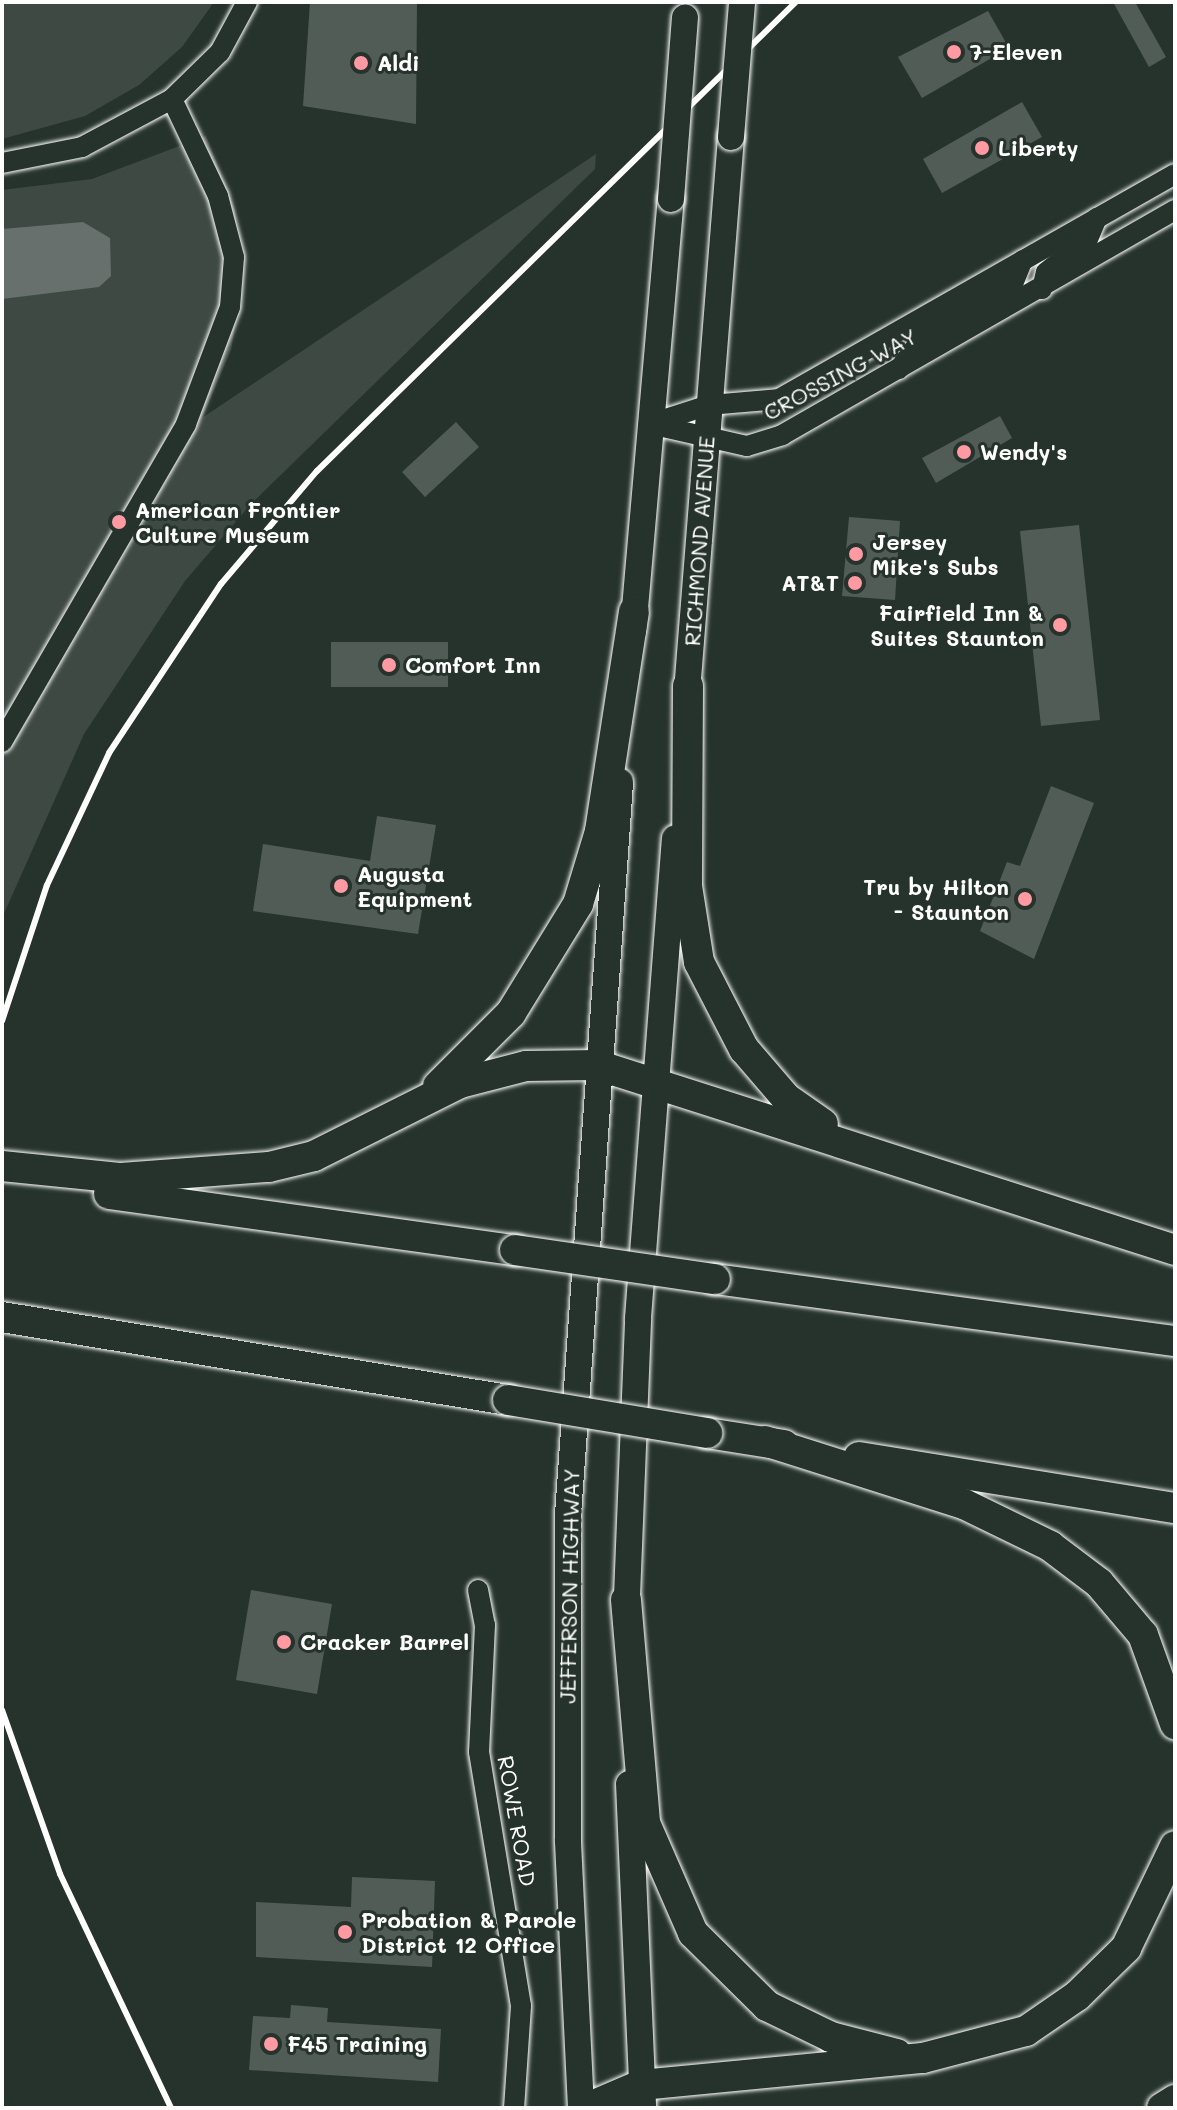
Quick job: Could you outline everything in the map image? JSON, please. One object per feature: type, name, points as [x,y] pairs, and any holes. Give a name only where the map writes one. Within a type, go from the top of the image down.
[{"type":"highway","points":[[2,1180],[179,1179],[269,1167],[372,1130],[427,1096],[511,1013],[578,904],[600,831],[634,612]]},
{"type":"highway","points":[[688,686],[687,886],[711,993],[744,1049],[786,1098],[868,1147]]},
{"type":"highway","points":[[427,1096],[511,1069],[597,1065],[655,1079],[868,1147],[1175,1250]]},
{"type":"highway","points":[[2,1166],[50,1178],[515,1250],[1175,1341]]},
{"type":"highway","points":[[2,1317],[1175,1508]]},
{"type":"highway","points":[[765,1441],[964,1504],[1050,1546],[1099,1583],[1143,1635],[1175,1724]]},
{"type":"highway","points":[[626,1600],[645,1823],[693,1933],[740,1985],[804,2027],[923,2058]]},
{"type":"highway","points":[[584,2108],[642,2096],[923,2058],[1026,2031],[1077,1996],[1145,1919],[1175,1846]]},
{"type":"highway","points":[[1162,2108],[1175,2100]]},
{"type":"main road","name":"RICHMOND AVENUE","points":[[655,1079],[742,2]]},
{"type":"main road","points":[[597,1065],[686,10]]},
{"type":"main road","name":"JEFFERSON HIGHWAY","points":[[584,2108],[568,1825],[568,1515],[597,1065]]},
{"type":"main road","points":[[642,2096],[626,1600],[655,1079]]},
{"type":"street","points":[[2,163],[82,147],[172,99],[220,52],[247,2]]},
{"type":"street","points":[[2,742],[186,424],[230,307],[234,257],[218,196],[172,99]]},
{"type":"street","name":"CROSSING WAY","points":[[650,424],[709,405],[779,399],[1175,174]]},
{"type":"street","name":"CROSSING WAY","points":[[650,424],[707,440],[747,446],[782,435],[1042,289],[1175,210]]},
{"type":"street","points":[[1042,289],[1046,272],[1088,239],[1097,218]]},
{"type":"street","points":[[897,372],[924,336],[1011,289],[1023,260]]},
{"type":"street","name":"ROWE ROAD","points":[[478,1590],[485,1625],[479,1752],[517,1953],[521,2023],[514,2108]]},
{"type":"shaded area","points":[[2,2],[214,2],[182,47],[139,85],[85,116],[2,139]]},
{"type":"shaded area","name":"American Frontier Culture Museum","points":[[206,136],[235,210],[242,286],[231,350],[202,418],[596,154],[595,169],[251,504],[185,581],[84,734],[2,918],[2,190],[92,179]]},
{"type":"shaded area","points":[[83,222],[110,238],[111,276],[99,287],[2,299],[2,229]]},
{"type":"building","name":"Aldi","points":[[310,2],[417,2],[416,124],[303,106]]},
{"type":"building","points":[[1113,2],[1135,2],[1166,57],[1149,67]]},
{"type":"building","name":"7-Eleven","points":[[988,11],[1009,48],[922,98],[898,57]]},
{"type":"building","name":"Liberty","points":[[1022,102],[1042,137],[942,193],[923,159]]},
{"type":"building","name":"Wendy's","points":[[1000,416],[1012,438],[936,483],[922,458]]},
{"type":"building","points":[[456,422],[479,447],[425,497],[402,472]]},
{"type":"building","points":[[849,517],[900,521],[895,600],[842,596]]},
{"type":"building","name":"Fairfield Inn & Suites Staunton","points":[[1079,525],[1100,720],[1041,726],[1020,531]]},
{"type":"building","name":"Comfort Inn","points":[[331,642],[448,642],[448,687],[331,687]]},
{"type":"building","name":"Tru by Hilton - Staunton","points":[[1051,786],[1094,803],[1034,959],[980,931],[1007,862],[1020,866]]},
{"type":"building","name":"Augusta Equipment","points":[[377,816],[436,825],[418,934],[253,911],[263,844],[370,861]]},
{"type":"building","name":"Cracker Barrel","points":[[251,1590],[332,1604],[317,1694],[236,1680]]},
{"type":"building","name":"Probation & Parole District 12 Office","points":[[352,1877],[435,1881],[432,1967],[256,1957],[256,1902],[351,1907]]},
{"type":"building","points":[[291,2005],[328,2008],[327,2022],[441,2029],[438,2082],[249,2070],[253,2016],[290,2018]]},
{"type":"railway","points":[[2,1021],[47,885],[109,753],[221,584],[317,471],[796,2]]},
{"type":"railway","points":[[2,1710],[60,1874],[171,2108]]},
{"type":"place","name":"7-Eleven","points":[[954,52]]},
{"type":"place","name":"Aldi","points":[[361,63]]},
{"type":"place","name":"Liberty","points":[[982,148]]},
{"type":"place","name":"Wendy's","points":[[964,452]]},
{"type":"place","name":"American Frontier Culture Museum","points":[[119,522]]},
{"type":"place","name":"Jersey Mike's Subs","points":[[856,554]]},
{"type":"place","name":"AT&T","points":[[855,583]]},
{"type":"place","name":"Fairfield Inn & Suites Staunton","points":[[1060,625]]},
{"type":"place","name":"Comfort Inn","points":[[389,665]]},
{"type":"place","name":"Augusta Equipment","points":[[341,886]]},
{"type":"place","name":"Tru by Hilton - Staunton","points":[[1025,899]]},
{"type":"place","name":"Cracker Barrel","points":[[284,1642]]},
{"type":"place","name":"Probation & Parole District 12 Office","points":[[345,1932]]},
{"type":"place","name":"F45 Training","points":[[271,2044]]}]
